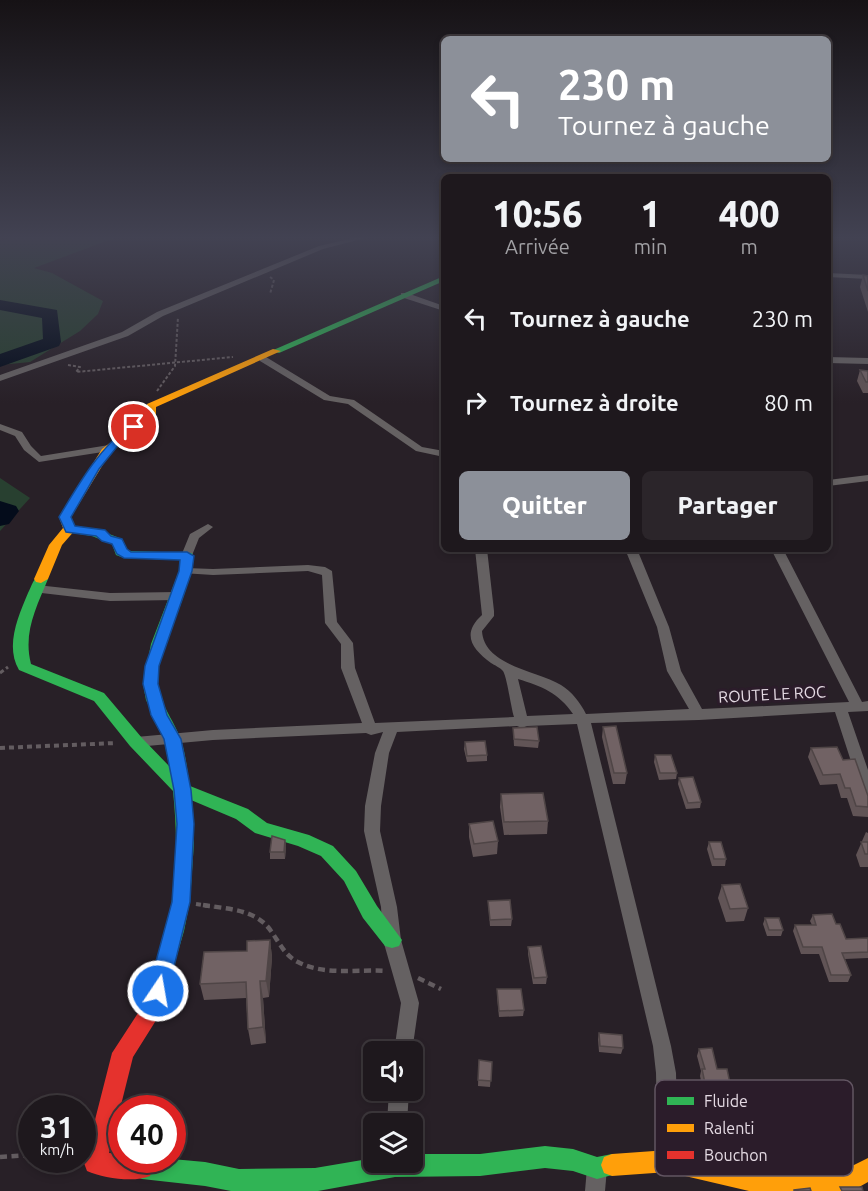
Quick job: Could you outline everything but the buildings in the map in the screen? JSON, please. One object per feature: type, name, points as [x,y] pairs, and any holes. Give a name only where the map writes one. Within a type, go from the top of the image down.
[{"type":"street","points":[[0,378],[125,334],[160,314],[212,292]]},
{"type":"street","points":[[70,529],[65,517],[94,468],[110,448],[152,415],[151,406],[263,359],[412,292]]},
{"type":"street","points":[[404,295],[441,308]]},
{"type":"street","points":[[263,359],[327,398],[351,402],[419,449],[441,453]]},
{"type":"street","points":[[831,360],[868,361]]},
{"type":"street","points":[[0,427],[20,434],[27,448],[39,459],[110,448]]},
{"type":"street","points":[[831,483],[867,480]]},
{"type":"street","points":[[208,527],[194,536],[177,596],[152,666],[150,684],[159,715],[172,739],[183,790],[186,824],[181,902],[158,991],[148,1015],[123,1053],[115,1076],[95,1163],[205,1174],[239,1181],[315,1180],[363,1170]]},
{"type":"street","points":[[371,730],[348,668],[347,643],[331,623],[328,573],[321,569],[213,572],[186,563],[129,555],[121,552],[118,542],[106,538],[100,532],[70,529],[60,536],[52,549],[37,589],[21,622],[22,665],[99,697],[136,742],[183,790],[242,814],[261,828],[303,840],[327,851],[350,876],[370,912],[392,940]]},
{"type":"street","points":[[481,552],[488,615],[475,627],[473,634],[477,642],[509,670],[552,686],[573,702],[583,720],[662,1046],[666,1080]]},
{"type":"street","points":[[632,552],[663,627],[674,671],[699,715]]},
{"type":"street","points":[[779,552],[863,707]]},
{"type":"street","points":[[37,589],[110,597],[177,596]]},
{"type":"street","points":[[509,670],[522,723]]},
{"type":"street","points":[[840,707],[868,792]]},
{"type":"street","name":"ROUTE LE ROC","points":[[136,742],[863,707]]},
{"type":"street","points":[[391,729],[382,753],[372,806],[372,831],[389,907],[392,940],[410,1003],[405,1041]]},
{"type":"street","points":[[423,1164],[480,1165],[545,1157],[573,1160],[597,1168],[627,1162],[655,1161]]},
{"type":"street","points":[[595,1191],[597,1168]]},
{"type":"street","points":[[730,1176],[798,1186],[838,1186],[868,1169]]},
{"type":"path","points":[[151,406],[151,400],[170,376],[176,361],[173,340],[177,319],[193,300]]},
{"type":"path","points":[[51,361],[80,367],[76,372],[176,361],[241,357]]},
{"type":"path","points":[[0,748],[136,742]]},
{"type":"path","points":[[181,902],[249,914],[263,921],[286,952],[298,963],[337,971],[375,970],[413,975],[441,989]]},
{"type":"path","points":[[0,1157],[18,1156]]},
{"type":"green space","points":[[0,292],[86,292],[103,301],[98,314],[80,331],[30,362],[0,365]]},
{"type":"green space","points":[[0,478],[30,498],[0,531]]},
{"type":"waterway","points":[[0,305],[51,314],[52,342],[0,361]]},
{"type":"waterway","points":[[0,508],[7,511],[0,519]]},
{"type":"traffic: fast","points":[[276,351],[413,292]]},
{"type":"traffic: fast","points":[[70,529],[95,533],[118,542],[121,552],[129,555],[187,556],[186,571],[153,659],[150,684],[154,700],[175,747],[184,823],[181,901],[161,980]]},
{"type":"traffic: fast","points":[[41,579],[27,611],[21,632],[20,643],[24,667],[99,697],[136,742],[183,790],[242,814],[261,828],[303,840],[327,851],[350,876],[370,912],[392,940]]},
{"type":"traffic: fast","points":[[186,1172],[239,1181],[315,1180],[395,1166],[480,1165],[545,1157],[573,1160],[597,1168],[612,1165]]},
{"type":"traffic: slow","points":[[41,579],[55,545],[70,529],[65,517],[106,451],[152,415],[151,406],[276,351]]},
{"type":"traffic: slow","points":[[612,1165],[655,1162]]},
{"type":"traffic: slow","points":[[730,1176],[798,1186],[838,1186],[868,1169]]},
{"type":"traffic: jam","points":[[112,1095],[123,1053],[148,1015],[161,980]]},
{"type":"traffic: jam","points":[[108,1112],[95,1163],[108,1164]]},
{"type":"route","points":[[134,427],[116,441],[94,468],[65,517],[70,529],[100,532],[106,538],[118,542],[124,554],[143,557],[187,556],[186,571],[152,666],[150,684],[159,715],[172,739],[183,790],[186,824],[181,902],[166,952],[158,991]]}]
